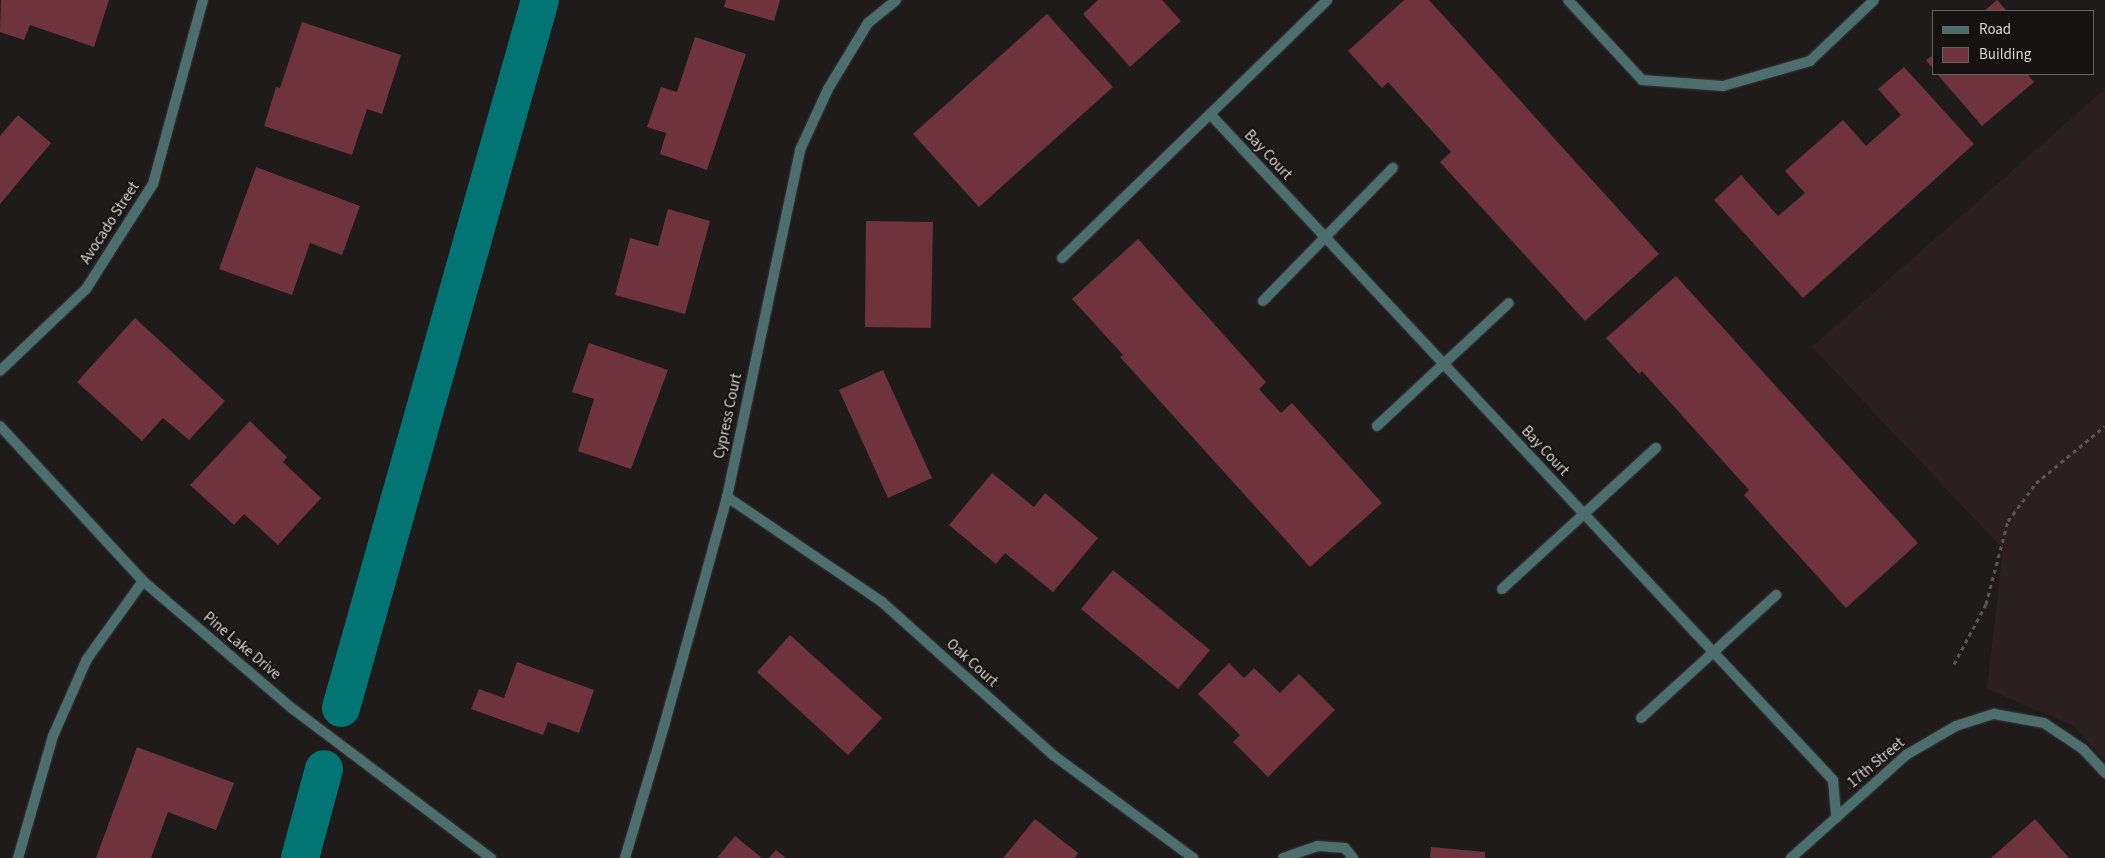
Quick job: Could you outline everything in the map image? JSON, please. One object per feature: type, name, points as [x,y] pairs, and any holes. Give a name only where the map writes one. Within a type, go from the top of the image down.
[{"type":"street","name":"Avocado Street","points":[[0,371],[86,289],[153,184],[203,0]]},
{"type":"street","name":"Cypress Court","points":[[625,858],[664,726],[727,497],[800,150],[828,89],[868,23],[896,0]]},
{"type":"street","points":[[1062,258],[1327,0]]},
{"type":"street","points":[[1568,0],[1642,80],[1723,86],[1810,60],[1874,0]]},
{"type":"street","name":"Bay Court","points":[[1210,114],[1833,780],[1836,818]]},
{"type":"street","points":[[1263,301],[1393,168]]},
{"type":"street","points":[[1377,426],[1509,303]]},
{"type":"street","name":"Pine Lake Drive","points":[[0,426],[143,581],[293,709],[491,858]]},
{"type":"street","points":[[1502,589],[1656,448]]},
{"type":"street","name":"Oak Court","points":[[727,497],[882,602],[1053,755],[1193,858]]},
{"type":"street","points":[[18,858],[53,736],[87,659],[143,581]]},
{"type":"street","points":[[1641,718],[1776,595]]},
{"type":"street","name":"17th Street","points":[[1791,858],[1906,755],[1956,726],[1994,714],[2044,723],[2083,749],[2105,773]]},
{"type":"street","points":[[1283,858],[1317,846],[1345,848],[1353,858]]},
{"type":"path","points":[[1954,664],[1986,604],[2008,521],[2036,483],[2105,426]]},
{"type":"shaded area","points":[[2105,89],[2105,761],[2074,726],[1987,689],[2003,549],[1812,347]]},
{"type":"building","points":[[1,0],[109,0],[94,47],[30,25],[24,40],[0,32]]},
{"type":"building","points":[[726,0],[780,0],[774,21],[724,7]]},
{"type":"building","points":[[1098,0],[1162,0],[1181,21],[1130,67],[1083,14]]},
{"type":"building","points":[[1404,0],[1429,0],[1659,254],[1585,321],[1440,162],[1451,152],[1388,82],[1382,88],[1348,51]]},
{"type":"building","points":[[1997,0],[2006,10],[1985,10]]},
{"type":"building","points":[[1047,14],[1113,87],[979,207],[913,134]]},
{"type":"building","points":[[302,22],[401,55],[382,114],[367,109],[352,155],[264,126],[276,87],[280,88]]},
{"type":"building","points":[[695,37],[746,54],[707,170],[660,154],[666,133],[647,127],[661,87],[677,92]]},
{"type":"building","points":[[1932,56],[1932,68],[1926,60]]},
{"type":"building","points":[[1904,67],[1974,144],[1803,298],[1714,200],[1741,175],[1778,216],[1805,193],[1785,171],[1843,120],[1866,146],[1901,115],[1878,89]]},
{"type":"building","points":[[1938,75],[2028,75],[2034,82],[1982,126]]},
{"type":"building","points":[[18,115],[51,143],[0,204],[0,136]]},
{"type":"building","points":[[256,167],[360,206],[342,255],[310,243],[292,295],[219,269]]},
{"type":"building","points":[[668,209],[710,221],[685,314],[615,295],[630,238],[658,246]]},
{"type":"building","points":[[866,221],[933,222],[931,328],[865,327]]},
{"type":"building","points":[[1138,239],[1266,382],[1259,389],[1281,413],[1292,403],[1382,503],[1310,567],[1120,357],[1123,355],[1072,299]]},
{"type":"building","points":[[1676,276],[1918,543],[1846,608],[1744,495],[1749,490],[1642,371],[1639,374],[1606,338]]},
{"type":"building","points":[[135,318],[225,401],[189,440],[163,418],[142,441],[77,382]]},
{"type":"building","points":[[589,343],[668,370],[631,469],[578,451],[594,399],[572,392]]},
{"type":"building","points":[[883,370],[932,478],[888,498],[839,390]]},
{"type":"building","points":[[250,421],[287,457],[283,462],[321,498],[278,545],[244,514],[234,525],[190,485]]},
{"type":"building","points":[[992,473],[1034,507],[1045,493],[1098,538],[1053,592],[1005,553],[996,564],[949,525]]},
{"type":"building","points":[[1113,570],[1210,650],[1178,689],[1081,609]]},
{"type":"building","points":[[790,635],[882,718],[848,755],[757,672]]},
{"type":"building","points":[[517,662],[594,690],[579,733],[548,722],[543,735],[471,709],[479,689],[504,698]]},
{"type":"building","points":[[1229,663],[1244,678],[1254,668],[1280,693],[1299,674],[1335,710],[1268,777],[1233,742],[1240,735],[1198,694]]},
{"type":"building","points":[[137,747],[234,783],[216,830],[168,812],[151,858],[96,858]]},
{"type":"building","points":[[1035,819],[1078,853],[1075,858],[1003,858]]},
{"type":"building","points":[[2035,819],[2069,858],[1991,858]]},
{"type":"building","points":[[735,836],[762,858],[717,858]]},
{"type":"building","points":[[1431,847],[1485,852],[1485,858],[1430,858]]},
{"type":"building","points":[[776,850],[786,858],[769,858]]},
{"type":"waterway","points":[[341,708],[540,0]]},
{"type":"waterway","points":[[300,858],[324,769]]}]
